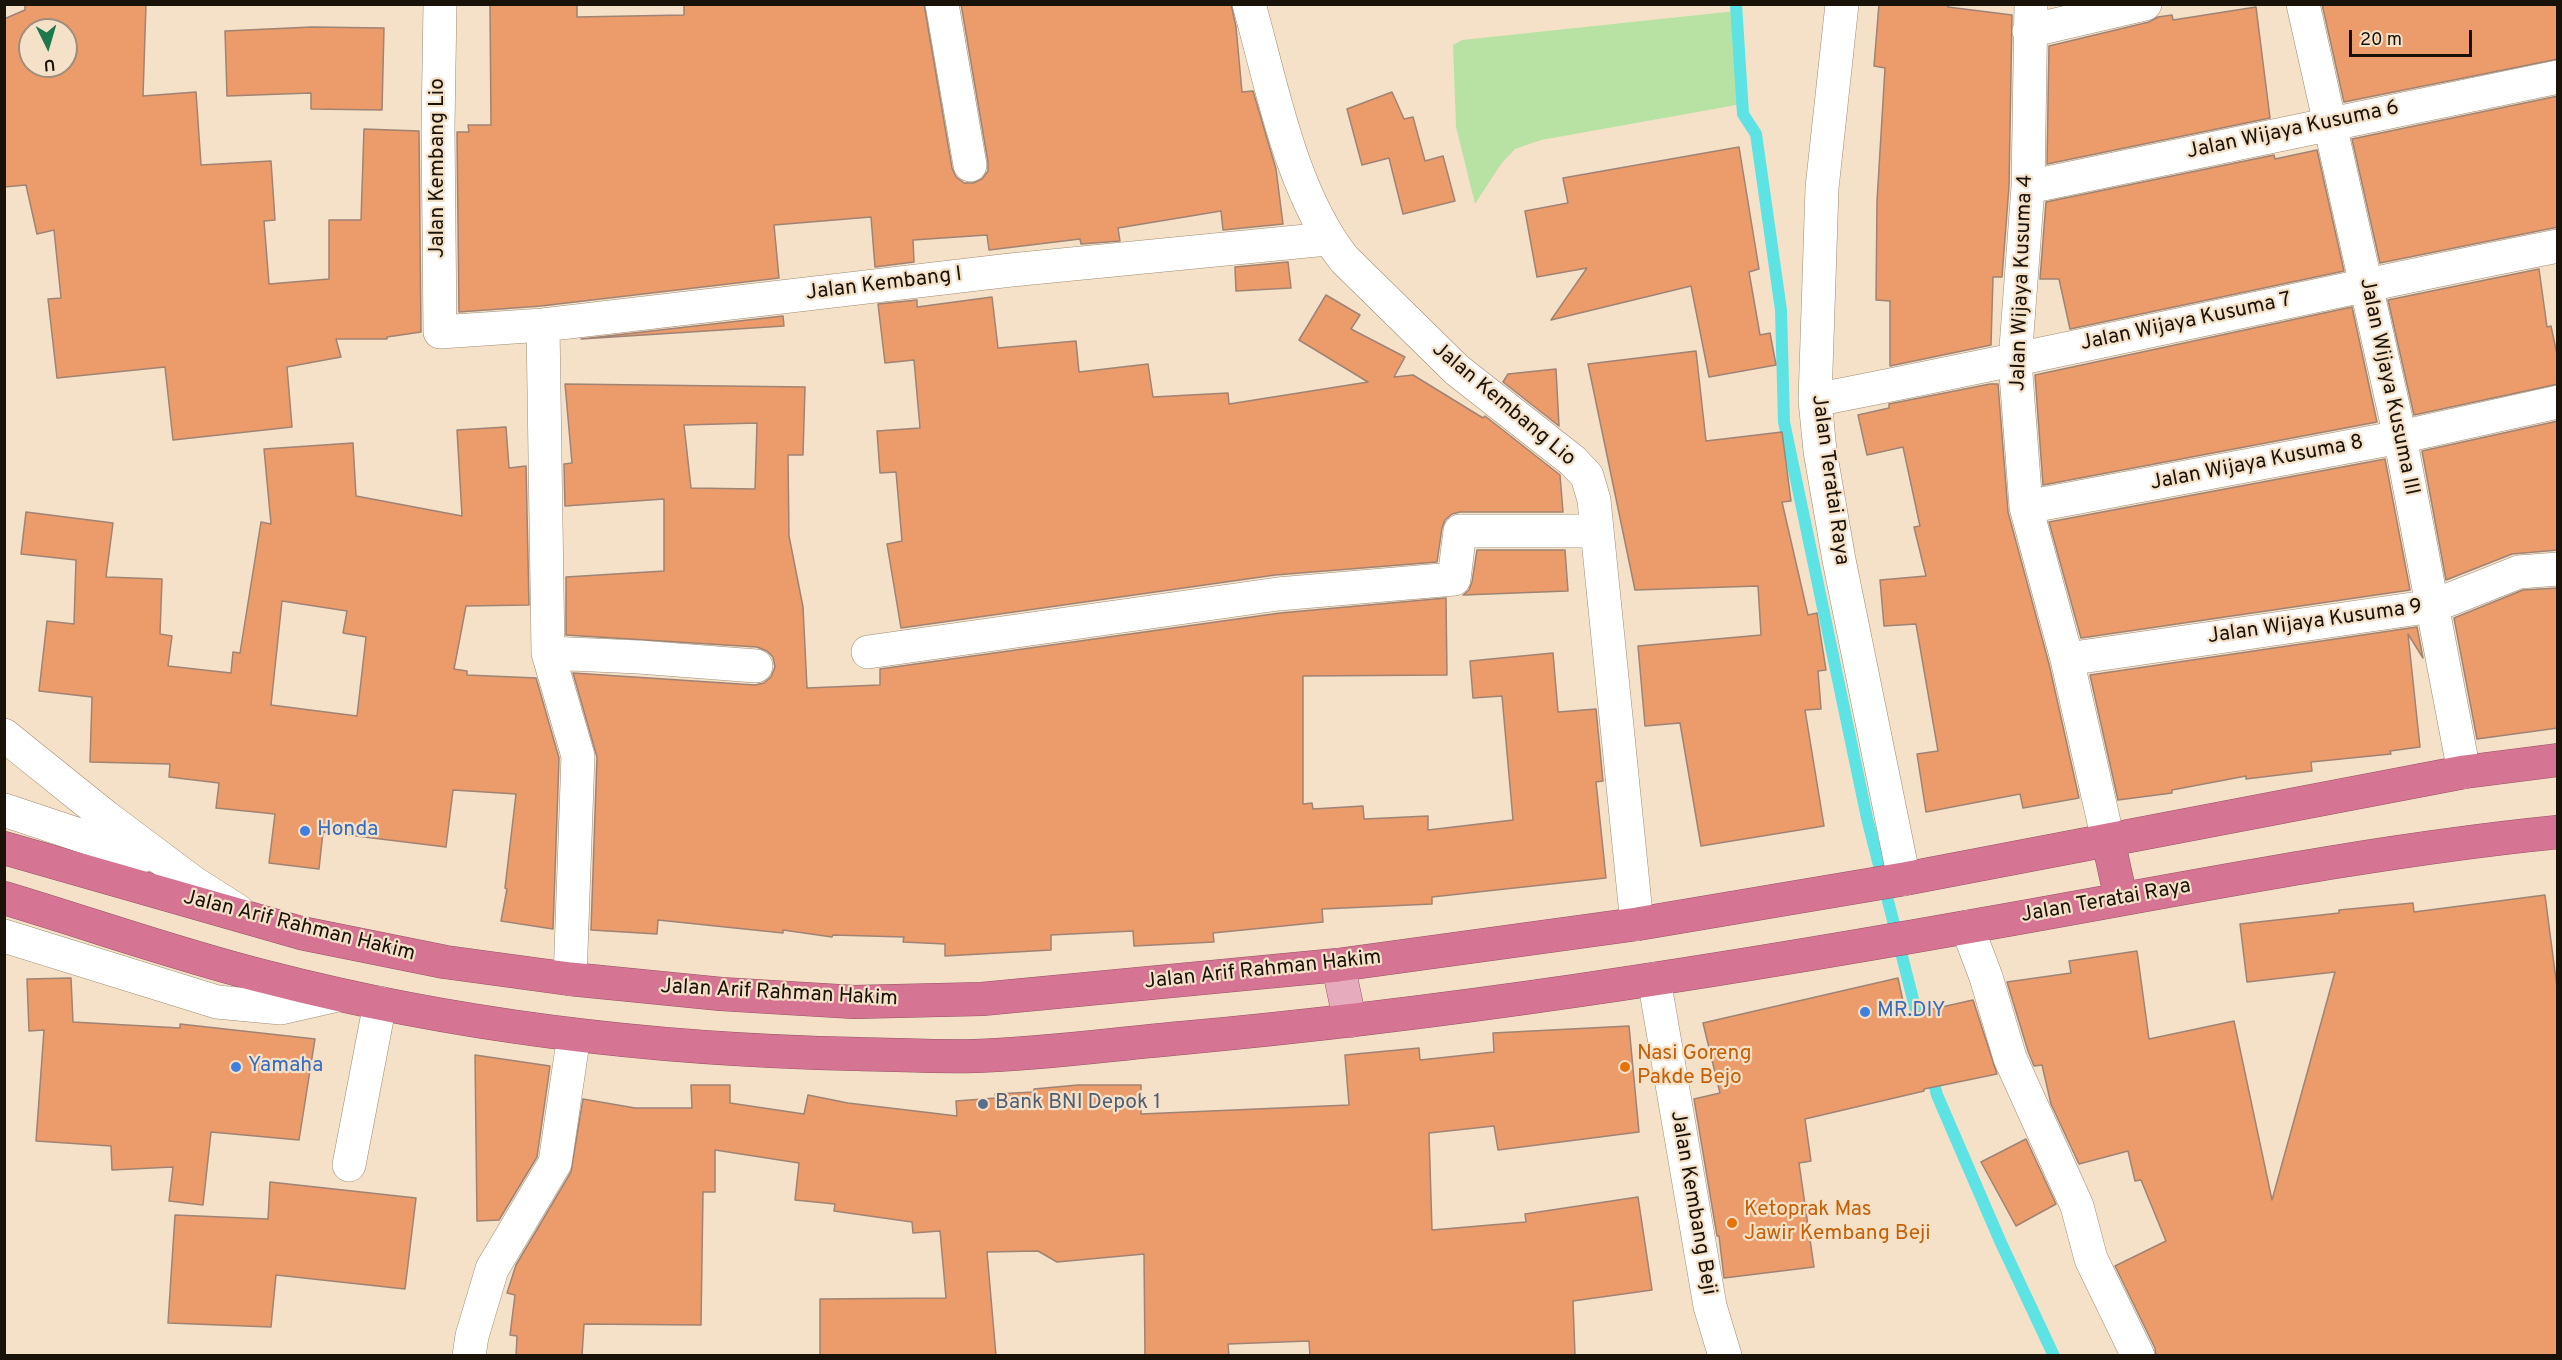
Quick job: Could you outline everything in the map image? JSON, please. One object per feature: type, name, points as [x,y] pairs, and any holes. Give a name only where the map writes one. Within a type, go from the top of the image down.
[{"type":"highway","points":[[1637,924],[1899,880],[2464,772],[2558,760]]},
{"type":"highway","name":"Jalan Teratai Raya","points":[[1654,979],[1906,938],[2355,857],[2429,846],[2558,832]]},
{"type":"highway","points":[[2108,840],[2121,899]]},
{"type":"highway","name":"Jalan Arif Rahman Hakim","points":[[4,848],[301,933],[445,962],[570,979],[721,994],[854,1002],[982,999],[1338,965],[1637,924]]},
{"type":"highway","points":[[4,898],[260,976],[380,1003],[574,1035],[748,1052],[976,1056],[1350,1021],[1654,979]]},
{"type":"main road","points":[[1338,965],[1350,1021]]},
{"type":"street","name":"Jalan Kembang Lio","points":[[440,4],[438,128],[440,332]]},
{"type":"street","points":[[942,4],[970,165]]},
{"type":"street","name":"Jalan Kembang Lio","points":[[1249,4],[1285,136],[1310,203],[1328,238],[1344,259],[1457,370],[1573,461],[1587,477],[1594,500],[1637,924]]},
{"type":"street","name":"Jalan Teratai Raya","points":[[1842,4],[1822,189],[1815,400],[1820,451],[1831,515],[1899,880]]},
{"type":"street","points":[[2030,18],[2145,4]]},
{"type":"street","name":"Jalan Wijaya Kusuma III","points":[[2302,4],[2400,437],[2464,772]]},
{"type":"street","name":"Jalan Wijaya Kusuma 4","points":[[2030,18],[2028,187],[2015,361],[2026,507],[2067,659],[2108,840]]},
{"type":"street","name":"Jalan Wijaya Kusuma 6","points":[[2028,187],[2558,77]]},
{"type":"street","name":"Jalan Kembang I","points":[[440,332],[543,325],[1011,270],[1328,238]]},
{"type":"street","name":"Jalan Wijaya Kusuma 7","points":[[1815,400],[2015,361],[2365,284],[2558,246]]},
{"type":"street","points":[[543,325],[548,653],[578,756],[570,979]]},
{"type":"street","name":"Jalan Wijaya Kusuma 8","points":[[2026,507],[2400,437],[2558,402]]},
{"type":"street","points":[[868,652],[1278,594],[1454,579],[1460,531],[1597,531]]},
{"type":"street","name":"Jalan Wijaya Kusuma 9","points":[[2067,659],[2433,606],[2519,572],[2558,569]]},
{"type":"street","points":[[548,653],[756,666]]},
{"type":"street","points":[[4,735],[170,865],[243,915]]},
{"type":"street","name":"Jalan Arif Rahman Hakim","points":[[4,810],[170,865]]},
{"type":"street","points":[[1967,927],[1986,977],[2010,1058],[2077,1206],[2091,1259],[2138,1356]]},
{"type":"street","points":[[4,936],[217,1002],[281,1008],[338,994]]},
{"type":"street","name":"Jalan Kembang Beji","points":[[1654,979],[1710,1306],[1725,1356]]},
{"type":"street","points":[[349,1165],[380,1003]]},
{"type":"street","points":[[469,1356],[472,1336],[492,1269],[555,1163],[574,1035]]},
{"type":"green space","points":[[1736,11],[1742,104],[1541,140],[1515,149],[1501,164],[1475,204],[1456,127],[1453,45],[1462,40]]},
{"type":"building","points":[[25,4],[146,4],[143,96],[196,92],[201,165],[271,161],[275,220],[264,221],[269,284],[329,279],[329,220],[361,220],[364,129],[419,131],[421,332],[387,337],[387,339],[336,339],[341,357],[287,367],[292,427],[173,440],[165,367],[57,378],[48,299],[61,298],[54,230],[37,234],[26,185],[4,187],[4,19],[25,10]]},
{"type":"building","points":[[490,4],[577,4],[577,17],[684,15],[684,4],[924,4],[952,168],[956,177],[964,183],[973,183],[982,179],[988,171],[988,162],[961,4],[1231,4],[1236,27],[1242,92],[1253,91],[1276,169],[1283,224],[1223,230],[1221,211],[1118,228],[1120,241],[1081,244],[1080,239],[989,250],[987,235],[913,240],[914,262],[875,267],[871,217],[774,225],[779,278],[541,306],[459,312],[457,132],[469,132],[468,125],[491,125]]},
{"type":"building","points":[[1879,4],[1948,4],[1948,7],[2012,15],[2009,186],[2002,277],[1993,277],[1991,345],[1890,366],[1890,301],[1876,300],[1877,201],[1885,68],[1874,66]]},
{"type":"building","points":[[2322,4],[2558,4],[2558,59],[2344,102]]},
{"type":"building","points":[[2256,7],[2270,118],[2047,164],[2049,46],[2149,22],[2158,17],[2172,15],[2173,20]]},
{"type":"building","points":[[312,27],[384,28],[382,110],[311,109],[311,93],[227,96],[225,31]]},
{"type":"building","points":[[1392,92],[1404,119],[1413,117],[1425,161],[1443,156],[1455,201],[1403,214],[1389,158],[1362,165],[1347,109]]},
{"type":"building","points":[[2558,96],[2558,227],[2380,263],[2352,139]]},
{"type":"building","points":[[1739,147],[1759,269],[1749,272],[1760,335],[1770,333],[1776,365],[1709,377],[1691,286],[1551,320],[1587,268],[1537,277],[1525,211],[1568,203],[1563,178]]},
{"type":"building","points":[[2317,150],[2344,271],[2070,329],[2059,279],[2040,279],[2046,202],[2274,155],[2275,159]]},
{"type":"building","points":[[1288,262],[1291,288],[1236,291],[1235,267]]},
{"type":"building","points":[[2539,269],[2547,327],[2551,326],[2558,359],[2558,384],[2414,415],[2388,300]]},
{"type":"building","points":[[1326,295],[1360,315],[1351,329],[1405,357],[1394,377],[1413,375],[1483,418],[1485,416],[1560,475],[1563,512],[1460,512],[1452,514],[1445,520],[1442,528],[1437,562],[1275,575],[901,628],[887,544],[902,541],[896,472],[880,473],[877,431],[920,428],[914,360],[885,363],[878,304],[917,300],[917,307],[992,297],[998,348],[1076,341],[1079,372],[1148,364],[1153,397],[1228,393],[1229,404],[1368,382],[1299,340]]},
{"type":"building","points":[[2352,307],[2377,422],[2043,485],[2035,375]]},
{"type":"building","points":[[783,316],[784,326],[581,339]]},
{"type":"building","points":[[1696,351],[1706,441],[1782,432],[1791,501],[1782,502],[1808,615],[1817,613],[1826,670],[1818,671],[1821,709],[1805,710],[1824,826],[1701,846],[1680,723],[1645,726],[1638,646],[1761,635],[1758,586],[1635,590],[1588,364]]},
{"type":"building","points":[[1556,369],[1559,426],[1503,382],[1508,374]]},
{"type":"building","points":[[565,384],[805,387],[803,455],[788,455],[789,536],[803,607],[807,688],[880,685],[880,669],[1280,613],[1446,598],[1447,675],[1303,676],[1303,804],[1312,803],[1313,809],[1363,806],[1364,819],[1428,816],[1428,830],[1513,820],[1502,696],[1473,698],[1470,661],[1553,653],[1558,712],[1596,709],[1603,781],[1596,782],[1606,878],[1432,897],[1432,904],[1322,909],[1323,922],[1213,933],[1214,942],[1134,946],[1133,931],[1051,935],[1051,950],[945,956],[945,944],[903,942],[904,937],[833,935],[832,937],[783,930],[783,933],[658,920],[657,934],[591,930],[597,757],[573,673],[755,685],[764,683],[771,677],[775,667],[773,657],[767,651],[757,647],[566,635],[566,577],[664,571],[664,499],[565,506],[564,464],[572,463]],"holes":[[[757,423],[755,489],[691,488],[684,425]]]},
{"type":"building","points":[[1998,384],[2008,512],[2049,664],[2079,798],[2023,808],[2020,794],[1926,812],[1917,754],[1938,751],[1916,624],[1884,626],[1880,580],[1926,576],[1914,527],[1920,526],[1903,447],[1867,455],[1858,415],[1889,408],[1889,404]]},
{"type":"building","points":[[2558,421],[2558,550],[2512,554],[2446,580],[2422,451]]},
{"type":"building","points":[[506,427],[509,468],[526,466],[529,605],[466,606],[454,669],[467,671],[467,675],[536,678],[559,758],[553,929],[501,921],[507,889],[505,888],[516,794],[453,790],[446,847],[323,832],[319,869],[269,863],[275,814],[216,808],[219,783],[169,777],[170,764],[90,762],[92,697],[39,691],[47,621],[74,624],[76,560],[21,554],[26,512],[113,523],[106,577],[162,579],[160,634],[172,636],[168,666],[231,673],[233,652],[240,653],[261,522],[271,524],[264,449],[353,443],[356,496],[462,516],[457,430]],"holes":[[[282,601],[347,611],[343,633],[366,637],[357,716],[271,705]]]},
{"type":"building","points":[[2385,459],[2410,590],[2081,638],[2049,522]]},
{"type":"building","points":[[1477,550],[1565,550],[1568,591],[1463,595],[1469,590],[1472,582]]},
{"type":"building","points":[[2558,588],[2558,728],[2477,739],[2454,618],[2523,590]]},
{"type":"building","points":[[2417,627],[2423,658],[2408,634],[2420,747],[2390,751],[2391,754],[2311,762],[2312,771],[2246,779],[2246,776],[2172,790],[2172,793],[2118,800],[2090,675]]},
{"type":"building","points":[[2545,895],[2558,995],[2558,1356],[2156,1356],[2155,1348],[2115,1266],[2166,1241],[2141,1180],[2135,1181],[2128,1151],[2079,1164],[2051,1104],[2042,1065],[2034,1066],[2028,1051],[2007,982],[2071,973],[2069,961],[2137,951],[2149,1039],[2234,1021],[2272,1200],[2335,972],[2247,982],[2240,924],[2339,913],[2339,910],[2413,903],[2414,912]]},
{"type":"building","points":[[71,978],[73,1022],[180,1028],[180,1024],[315,1039],[299,1140],[211,1132],[203,1205],[169,1201],[173,1167],[112,1170],[111,1146],[36,1141],[44,1030],[29,1031],[27,979]]},
{"type":"building","points":[[1898,978],[1906,1015],[1973,1000],[1997,1074],[1924,1089],[1924,1091],[1805,1119],[1811,1161],[1799,1163],[1814,1267],[1724,1278],[1719,1236],[1717,1236],[1694,1099],[1720,1093],[1703,1023]]},
{"type":"building","points":[[1629,1026],[1639,1132],[1498,1150],[1494,1126],[1429,1133],[1432,1230],[1526,1222],[1525,1214],[1638,1197],[1652,1290],[1573,1301],[1575,1356],[1310,1356],[1309,1341],[1228,1344],[1229,1356],[1145,1356],[1144,1254],[1057,1262],[1038,1251],[987,1252],[996,1356],[820,1356],[820,1299],[946,1298],[940,1231],[913,1233],[912,1222],[834,1211],[835,1204],[795,1200],[799,1163],[715,1150],[715,1192],[703,1192],[701,1325],[584,1324],[582,1356],[516,1356],[517,1336],[510,1335],[515,1295],[507,1293],[516,1265],[571,1172],[583,1099],[635,1108],[692,1108],[691,1085],[730,1085],[730,1103],[804,1114],[808,1095],[848,1103],[957,1116],[956,1101],[996,1098],[995,1094],[1034,1092],[1034,1089],[1078,1085],[1141,1085],[1141,1114],[1349,1105],[1345,1055],[1419,1048],[1420,1060],[1494,1052],[1493,1033]]},
{"type":"building","points":[[475,1055],[550,1066],[537,1157],[499,1220],[477,1221]]},
{"type":"building","points":[[2026,1139],[2056,1204],[2016,1226],[1981,1162]]},
{"type":"building","points":[[270,1182],[416,1198],[405,1289],[276,1275],[271,1327],[168,1323],[175,1215],[268,1219]]},
{"type":"waterway","points":[[1736,4],[1743,114],[1756,134],[1781,310],[1784,422],[1867,818],[1920,1027]]},
{"type":"waterway","points":[[1931,1072],[1937,1095],[2001,1243],[2054,1356]]},
{"type":"place","name":"Honda","points":[[305,831]]},
{"type":"place","name":"MR.DIY","points":[[1865,1012]]},
{"type":"place","name":"Yamaha","points":[[236,1067]]},
{"type":"place","name":"Nasi Goreng Pakde Bejo","points":[[1625,1067]]},
{"type":"place","name":"Bank BNI Depok 1","points":[[983,1104]]},
{"type":"place","name":"Ketoprak Mas Jawir Kembang Beji","points":[[1732,1223]]}]
